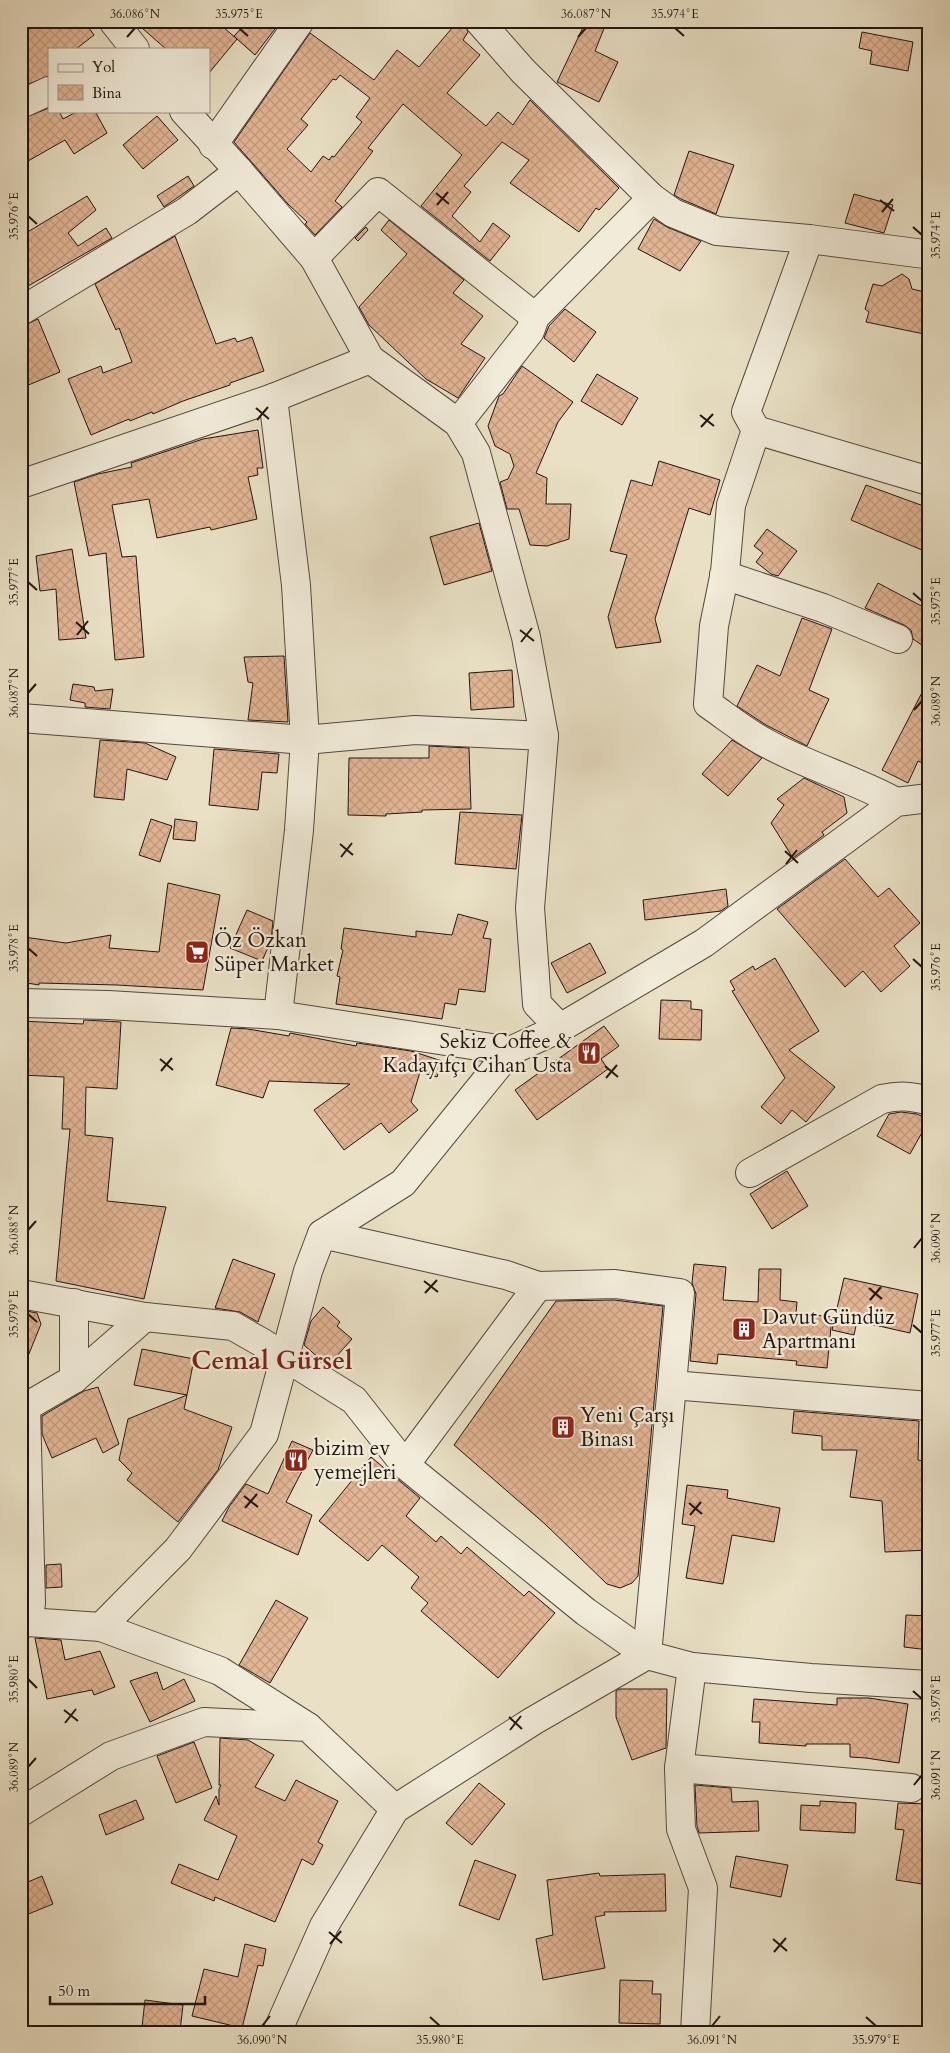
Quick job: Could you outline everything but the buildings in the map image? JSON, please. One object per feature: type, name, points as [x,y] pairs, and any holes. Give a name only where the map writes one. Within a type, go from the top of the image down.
[{"type":"street","points":[[113,21],[134,48]]},
{"type":"street","points":[[213,145],[300,21]]},
{"type":"street","points":[[479,21],[523,71],[652,198],[673,213],[717,231],[927,252]]},
{"type":"street","points":[[21,104],[48,91]]},
{"type":"street","points":[[185,112],[314,258],[370,359],[458,423],[476,453],[526,637],[544,736],[530,908],[537,1004],[560,1028]]},
{"type":"street","points":[[21,311],[187,211],[239,171]]},
{"type":"street","points":[[314,258],[378,192],[535,317]]},
{"type":"street","points":[[458,423],[530,330],[535,317],[652,198]]},
{"type":"street","points":[[809,239],[746,412],[756,430],[929,481]]},
{"type":"street","points":[[21,484],[273,398],[370,359]]},
{"type":"street","points":[[273,398],[296,586],[305,740],[299,830],[278,1015]]},
{"type":"street","points":[[756,430],[731,505],[724,575],[714,626],[708,704],[766,743],[896,802]]},
{"type":"street","points":[[724,575],[823,608],[898,639]]},
{"type":"street","points":[[21,718],[305,740],[415,730],[544,736]]},
{"type":"street","points":[[101,1627],[178,1549],[264,1434],[308,1271],[322,1234],[403,1183],[510,1051],[560,1028],[704,943],[896,802],[929,798]]},
{"type":"street","points":[[21,1004],[108,1005],[278,1015],[510,1051]]},
{"type":"street","points":[[750,1173],[882,1100],[897,1096],[911,1096],[929,1101]]},
{"type":"street","points":[[322,1234],[506,1275],[538,1286],[615,1284],[680,1293],[647,1655]]},
{"type":"street","points":[[405,1465],[538,1286]]},
{"type":"street","points":[[21,1294],[145,1317],[233,1326],[286,1356],[354,1400],[405,1465],[586,1612],[647,1655],[692,1666],[811,1678],[929,1685]]},
{"type":"street","points":[[74,1303],[74,1379]]},
{"type":"street","points":[[145,1317],[74,1379],[24,1408],[31,1603],[25,1623],[101,1627],[220,1671],[308,1727],[395,1809]]},
{"type":"street","points":[[672,1385],[929,1406]]},
{"type":"street","points":[[277,2032],[324,1926],[395,1809],[532,1721],[647,1655]]},
{"type":"street","points":[[692,1666],[679,1768],[681,1828],[702,1888],[695,2032]]},
{"type":"street","points":[[21,1812],[111,1756],[204,1722],[308,1727]]},
{"type":"street","points":[[679,1768],[910,1788]]},
{"type":"place","name":"Öz Özkan Süper Market","points":[[197,952]]},
{"type":"place","name":"Sekiz Coffee & Kadayıfçı Cihan Usta","points":[[589,1053]]},
{"type":"place","name":"Davut Gündüz Apartmanı","points":[[744,1329]]},
{"type":"place","name":"Yeni Çarşı Binası","points":[[563,1427]]},
{"type":"place","name":"bizim ev yemejleri","points":[[296,1460]]},
{"type":"district","name":"Cemal Gürsel","points":[[272,1360]]}]
